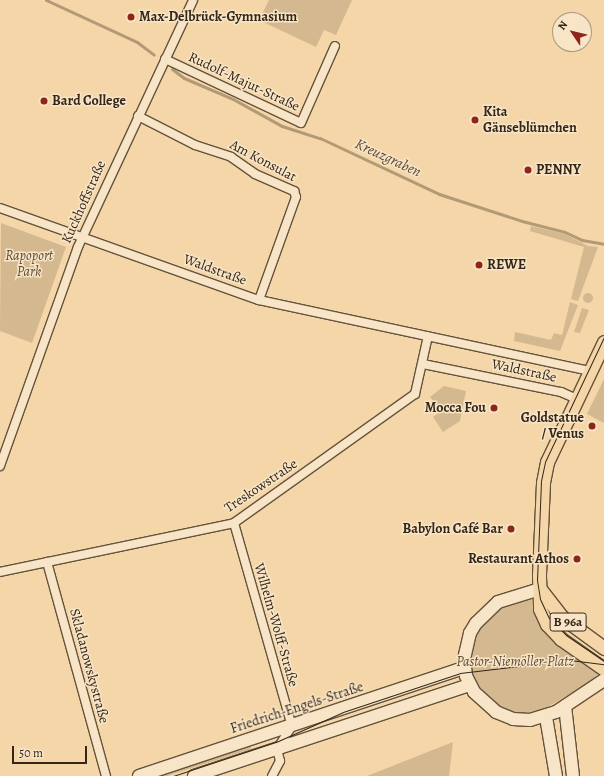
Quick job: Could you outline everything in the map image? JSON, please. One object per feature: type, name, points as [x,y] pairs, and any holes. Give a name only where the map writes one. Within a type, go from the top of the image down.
[{"type":"main road","points":[[604,342],[600,359],[590,372],[551,451],[544,474],[540,589],[540,611],[547,624],[562,639],[604,669]]},
{"type":"main road","points":[[540,589],[507,598],[484,613],[470,633],[464,668],[469,685],[484,704],[502,715],[518,720],[546,717],[604,680]]},
{"type":"main road","name":"B 96a","points":[[540,589],[563,618],[604,648]]},
{"type":"main road","name":"Friedrich-Engels-Straße","points":[[139,776],[464,668]]},
{"type":"main road","points":[[194,776],[469,685]]},
{"type":"main road","points":[[565,706],[574,776]]},
{"type":"main road","points":[[546,717],[556,776]]},
{"type":"street","name":"Kuckhoffstraße","points":[[0,466],[82,237],[193,0]]},
{"type":"street","name":"Rudolf-Majut-Straße","points":[[165,59],[301,123],[335,46]]},
{"type":"street","name":"Am Konsulat","points":[[138,116],[195,144],[231,157],[255,174],[294,190],[296,197],[259,300]]},
{"type":"street","name":"Waldstraße","points":[[1,210],[259,300],[590,372]]},
{"type":"street","points":[[423,364],[428,336]]},
{"type":"street","name":"Waldstraße","points":[[423,364],[561,392],[577,399]]},
{"type":"street","name":"Treskowstraße","points":[[0,572],[234,523],[415,394],[423,364]]},
{"type":"street","name":"Wilhelm-Wolff-Straße","points":[[234,523],[292,726]]},
{"type":"street","name":"Skladanowskystraße","points":[[48,562],[106,776]]},
{"type":"street","points":[[272,776],[280,761],[277,749],[292,726]]},
{"type":"green space","points":[[269,0],[352,0],[336,35],[324,30],[316,47],[259,20]]},
{"type":"green space","name":"Rapoport Park","points":[[1,223],[66,247],[32,343],[0,331]]},
{"type":"green space","points":[[531,226],[565,234],[588,246],[598,247],[578,301],[571,299],[584,247],[530,231]]},
{"type":"green space","points":[[586,293],[590,293],[593,298],[590,303],[586,303],[583,300],[583,296]]},
{"type":"green space","points":[[570,302],[578,305],[560,351],[514,341],[515,332],[551,340],[554,333],[562,335]]},
{"type":"green space","points":[[582,308],[589,310],[580,333],[574,332]]},
{"type":"green space","points":[[604,379],[604,423],[587,414]]},
{"type":"green space","points":[[444,386],[466,391],[460,421],[443,432],[433,417],[441,411],[430,397]]},
{"type":"green space","name":"Pastor-Niemöller-Platz","points":[[528,598],[531,599],[537,616],[598,674],[589,683],[544,709],[521,714],[497,706],[478,687],[471,672],[470,655],[477,629],[500,605]]},
{"type":"green space","points":[[453,742],[449,776],[367,776]]},
{"type":"green space","points":[[250,744],[251,749],[167,776],[151,776]]},
{"type":"waterway","name":"Kreuzgraben","points":[[46,0],[137,42],[154,55]]},
{"type":"waterway","name":"Kreuzgraben","points":[[172,69],[184,78],[233,99],[282,126],[320,138],[439,194],[522,221],[565,232],[582,240],[604,244]]},
{"type":"tram line","points":[[604,337],[545,462],[541,481],[537,580],[540,599],[549,618],[566,635],[604,661]]},
{"type":"tram line","points":[[173,776],[276,742],[343,712],[460,673],[570,660],[604,664]]},
{"type":"place","name":"Max-Delbrück-Gymnasium","points":[[131,17]]},
{"type":"place","name":"Bard College","points":[[44,101]]},
{"type":"place","name":"Kita Gänseblümchen","points":[[475,120]]},
{"type":"place","name":"PENNY","points":[[528,170]]},
{"type":"place","name":"REWE","points":[[479,265]]},
{"type":"place","name":"Mocca Fou","points":[[494,408]]},
{"type":"place","name":"Goldstatue / Venus","points":[[592,426]]},
{"type":"place","name":"Babylon Café Bar","points":[[511,529]]},
{"type":"place","name":"Restaurant Athos","points":[[577,559]]}]
